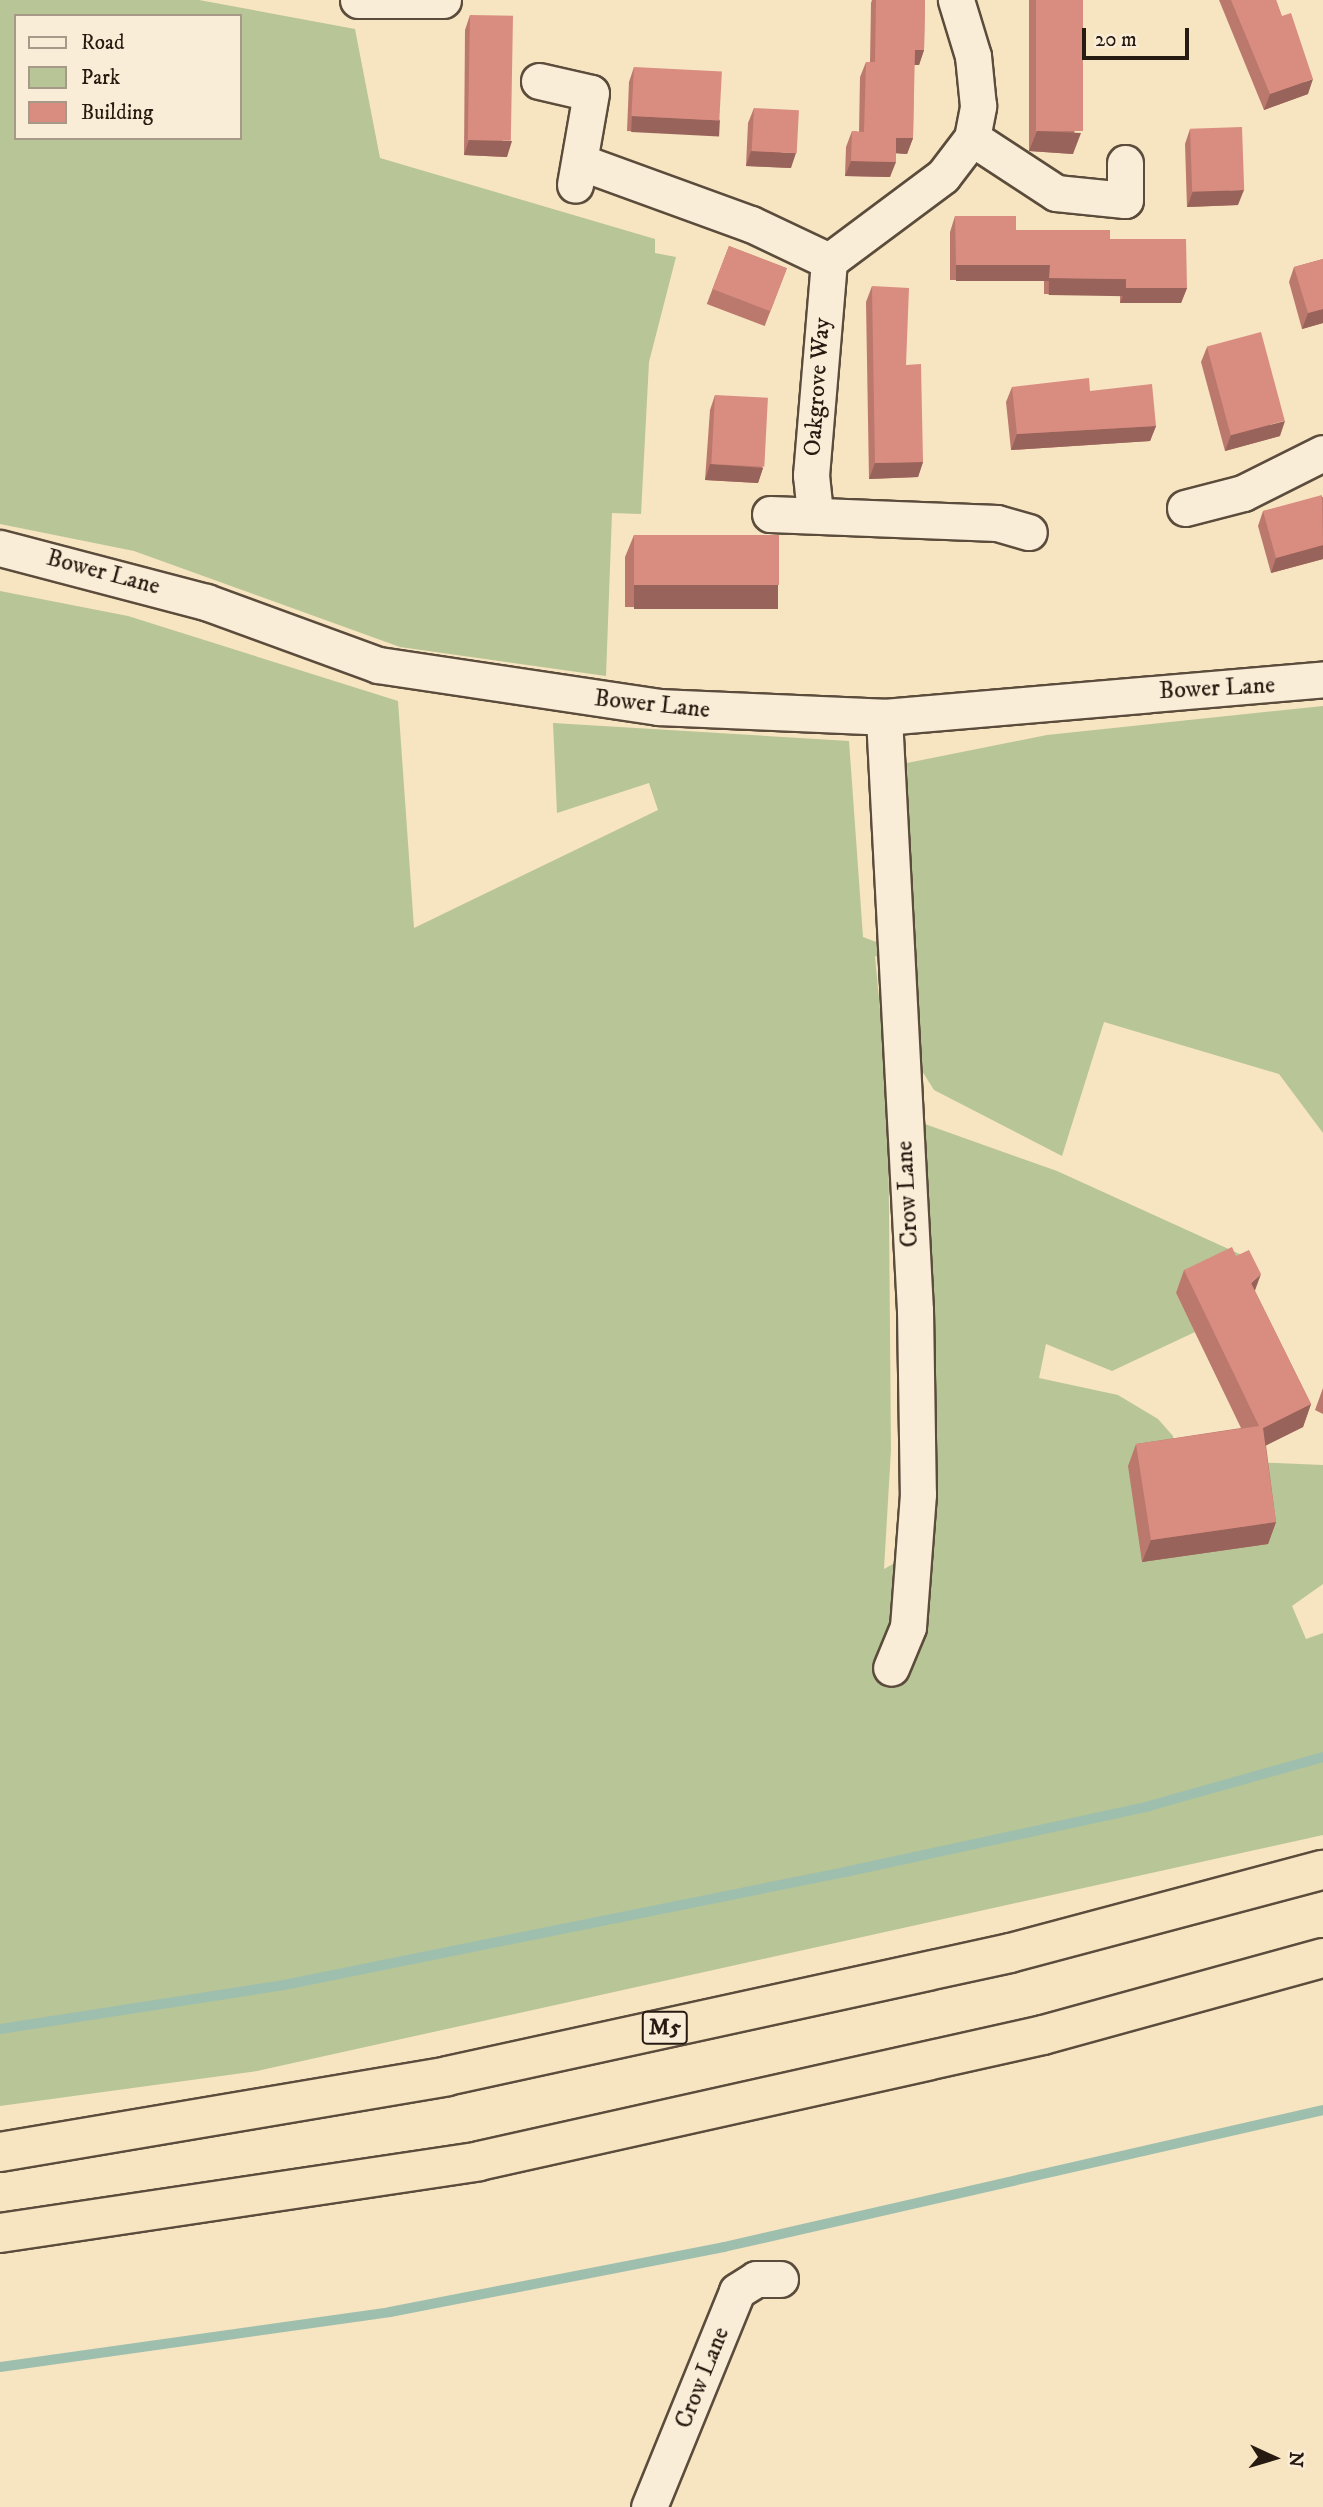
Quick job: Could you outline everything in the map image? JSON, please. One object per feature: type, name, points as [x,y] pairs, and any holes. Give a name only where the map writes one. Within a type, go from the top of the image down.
[{"type":"highway","name":"M5","points":[[0,2152],[460,2073],[1010,1953],[1323,1870]]},
{"type":"highway","points":[[0,2233],[479,2161],[1043,2035],[1323,1958]]},
{"type":"street","points":[[358,0],[443,0]]},
{"type":"street","points":[[539,81],[591,93],[583,163],[575,185],[619,198],[646,183],[829,261],[943,176],[972,138],[978,106],[973,56],[956,0]]},
{"type":"street","points":[[972,138],[1056,193],[1140,199],[1125,163]]},
{"type":"street","name":"Oakgrove Way","points":[[815,514],[811,475],[829,261]]},
{"type":"street","points":[[1185,508],[1243,493],[1323,453]]},
{"type":"street","points":[[770,514],[997,523],[1029,532]]},
{"type":"street","name":"Bower Lane","points":[[0,548],[116,574],[310,644],[430,677],[658,707],[884,717],[1323,679]]},
{"type":"street","name":"Crow Lane","points":[[884,717],[918,1494],[908,1627],[891,1668]]},
{"type":"street","name":"Crow Lane","points":[[649,2507],[737,2291],[756,2279],[780,2279]]},
{"type":"green space","points":[[0,0],[199,0],[355,29],[380,158],[655,239],[655,253],[676,257],[649,362],[641,514],[612,513],[606,676],[400,647],[134,551],[0,524]]},
{"type":"green space","points":[[0,591],[128,616],[398,701],[414,928],[658,810],[649,783],[557,813],[553,723],[849,741],[863,937],[911,955],[907,763],[1047,735],[1323,706],[1323,1133],[1279,1074],[1104,1022],[1062,1156],[934,1090],[917,1063],[913,966],[875,956],[888,1096],[891,1450],[884,1569],[922,1548],[922,1123],[1057,1171],[1244,1256],[1176,1293],[1195,1332],[1112,1371],[1046,1344],[1039,1378],[1118,1395],[1158,1419],[1173,1436],[1175,1459],[1323,1465],[1323,1584],[1292,1606],[1306,1639],[1323,1633],[1323,1835],[257,2071],[0,2106]]},
{"type":"building","points":[[876,0],[925,0],[924,50],[915,50],[913,138],[896,138],[896,162],[851,161],[852,131],[864,132],[866,62],[875,62]]},
{"type":"building","points":[[1036,0],[1083,0],[1083,131],[1036,131]]},
{"type":"building","points":[[1231,0],[1276,0],[1282,16],[1291,13],[1313,79],[1270,94]]},
{"type":"building","points":[[470,15],[513,16],[511,141],[468,140]]},
{"type":"building","points":[[634,67],[722,72],[719,121],[631,116]]},
{"type":"building","points":[[754,108],[799,110],[797,153],[752,151]]},
{"type":"building","points":[[1242,127],[1244,190],[1192,192],[1190,129]]},
{"type":"building","points":[[955,216],[1016,216],[1016,230],[1110,230],[1110,239],[1186,239],[1187,288],[1126,288],[1126,279],[1049,278],[1050,265],[956,265]]},
{"type":"building","points":[[729,246],[787,268],[770,311],[713,289]]},
{"type":"building","points":[[1323,259],[1323,309],[1308,313],[1294,267]]},
{"type":"building","points":[[872,286],[909,288],[906,365],[921,364],[923,462],[875,463]]},
{"type":"building","points":[[1261,332],[1285,421],[1231,435],[1207,346]]},
{"type":"building","points":[[1089,378],[1090,391],[1152,384],[1156,426],[1017,434],[1012,387]]},
{"type":"building","points":[[715,395],[768,398],[764,467],[711,464]]},
{"type":"building","points":[[1322,495],[1323,545],[1276,558],[1263,511]]},
{"type":"building","points":[[634,535],[779,535],[779,585],[634,585]]},
{"type":"building","points":[[1232,1247],[1236,1256],[1249,1250],[1261,1274],[1251,1283],[1311,1404],[1263,1428],[1276,1522],[1151,1540],[1136,1444],[1259,1426],[1184,1270]]},
{"type":"waterway","points":[[0,2029],[279,1986],[845,1872],[1149,1806],[1323,1757]]},
{"type":"waterway","points":[[0,2367],[390,2312],[724,2247],[1323,2110]]}]
